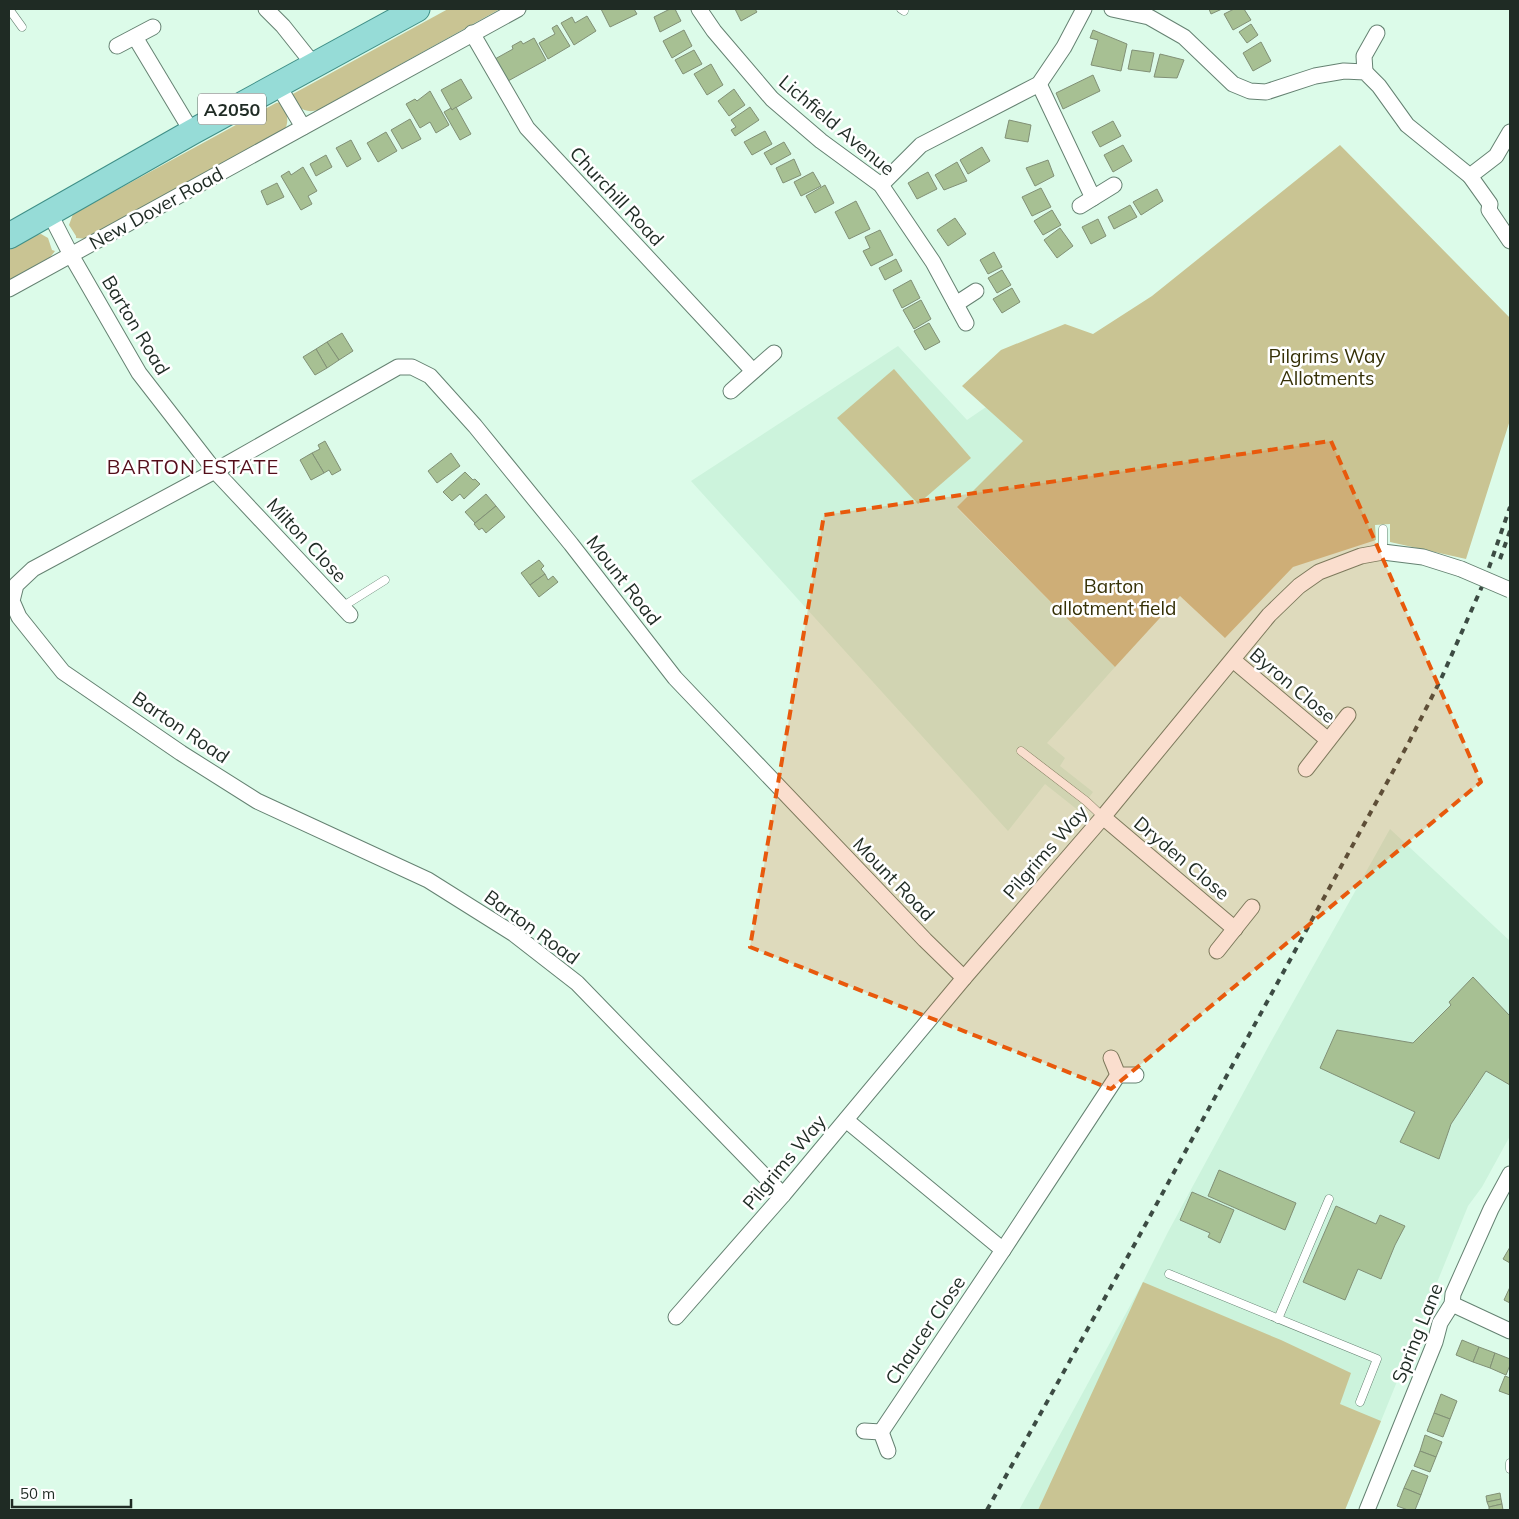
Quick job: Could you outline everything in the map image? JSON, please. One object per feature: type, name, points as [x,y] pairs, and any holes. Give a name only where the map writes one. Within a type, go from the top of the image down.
[{"type":"main road","name":"A2050","points":[[9,236],[414,9]]},
{"type":"street","points":[[266,9],[284,26],[314,65]]},
{"type":"street","name":"New Dover Road","points":[[9,289],[518,9]]},
{"type":"street","name":"Lichfield Avenue","points":[[699,9],[714,31],[772,99],[821,141],[882,186],[933,262],[966,323]]},
{"type":"street","points":[[882,186],[921,145],[1038,84],[1064,47],[1084,9]]},
{"type":"street","points":[[1112,9],[1150,13],[1184,37],[1233,84],[1250,91],[1266,92],[1315,76],[1344,71],[1365,72]]},
{"type":"street","points":[[116,46],[153,27]]},
{"type":"street","name":"Churchill Road","points":[[472,33],[527,128],[753,371]]},
{"type":"street","points":[[1377,33],[1364,56],[1365,72],[1379,86],[1406,125],[1470,176],[1490,204],[1489,210],[1510,241]]},
{"type":"street","points":[[136,37],[192,132]]},
{"type":"street","points":[[1038,84],[1093,198]]},
{"type":"street","points":[[278,85],[303,127]]},
{"type":"street","points":[[1470,176],[1496,156],[1510,132]]},
{"type":"street","points":[[1080,206],[1114,185]]},
{"type":"street","name":"Barton Road","points":[[50,214],[71,255],[139,373],[215,471],[33,569],[12,587],[12,601],[19,617],[63,672],[181,753],[257,801],[428,880],[514,934],[577,984],[783,1195]]},
{"type":"street","points":[[956,304],[976,291]]},
{"type":"street","points":[[731,390],[774,353]]},
{"type":"street","name":"Mount Road","points":[[215,471],[398,367],[412,367],[430,376],[475,426],[571,544],[675,678],[925,940],[964,978]]},
{"type":"street","name":"Milton Close","points":[[215,471],[346,611]]},
{"type":"street","name":"Pilgrims Way","points":[[676,1317],[783,1195],[964,978],[1103,817],[1269,615],[1299,586],[1318,572],[1361,556],[1383,552],[1423,558],[1461,569],[1510,590]]},
{"type":"street","name":"Byron Close","points":[[1233,660],[1328,740]]},
{"type":"street","name":"Byron Close","points":[[1306,769],[1348,715]]},
{"type":"street","name":"Dryden Close","points":[[1103,817],[1235,929]]},
{"type":"street","name":"Dryden Close","points":[[1217,951],[1252,907]]},
{"type":"street","points":[[1111,1058],[1118,1075],[1136,1075]]},
{"type":"street","name":"Chaucer Close","points":[[881,1432],[1118,1075]]},
{"type":"street","points":[[846,1120],[1003,1250]]},
{"type":"street","name":"Spring Lane","points":[[1367,1510],[1435,1342],[1440,1323],[1452,1304],[1453,1294],[1510,1174]]},
{"type":"street","points":[[1452,1304],[1510,1331]]},
{"type":"street","points":[[864,1431],[881,1432],[888,1451]]},
{"type":"lane","points":[[9,10],[22,26]]},
{"type":"lane","points":[[1383,529],[1383,552]]},
{"type":"lane","points":[[346,611],[385,580]]},
{"type":"lane","points":[[1021,752],[1086,801],[1103,817]]},
{"type":"lane","points":[[1278,1319],[1329,1200]]},
{"type":"lane","points":[[1170,1274],[1377,1359],[1360,1402]]},
{"type":"lane","points":[[1510,1463],[1510,1469]]},
{"type":"highlighted area","points":[[1331,441],[1481,782],[1111,1089],[750,947],[824,515]]},
{"type":"shaded area","points":[[898,346],[967,420],[986,407],[1023,441],[957,508],[1115,667],[1047,743],[1065,758],[1060,766],[1093,792],[1079,811],[1045,784],[1008,831],[691,481]]},
{"type":"shaded area","points":[[1390,829],[1510,941],[1510,1136],[1482,1187],[1468,1206],[1345,1510],[1019,1510],[1273,1038]]},
{"type":"green space","points":[[448,9],[500,9],[318,110],[305,110],[298,106],[293,99],[291,95]]},
{"type":"green space","points":[[282,102],[287,117],[284,131],[89,239],[76,238],[69,225],[73,214],[276,103]]},
{"type":"green space","name":"Pilgrims Way Allotments","points":[[1340,145],[1510,318],[1510,420],[1466,559],[1390,542],[1390,524],[1375,525],[1376,540],[1293,567],[1225,638],[1180,596],[1115,667],[957,507],[1023,441],[962,386],[1001,350],[1065,324],[1093,334],[1152,296]]},
{"type":"green space","points":[[41,234],[48,238],[52,250],[55,251],[48,260],[9,282],[9,250],[35,235]]},
{"type":"green space","points":[[894,369],[971,458],[918,504],[837,418]]},
{"type":"green space","points":[[1143,1282],[1281,1340],[1351,1373],[1340,1404],[1381,1421],[1345,1510],[1038,1510]]},
{"type":"building","points":[[601,9],[634,9],[637,14],[610,27]]},
{"type":"building","points":[[670,9],[675,9],[681,21],[660,32],[654,17]]},
{"type":"building","points":[[735,9],[755,9],[757,12],[741,21]]},
{"type":"building","points":[[1209,9],[1222,9],[1211,14]]},
{"type":"building","points":[[1234,9],[1244,9],[1251,20],[1233,30],[1224,14]]},
{"type":"building","points":[[587,16],[596,31],[574,45],[561,23],[572,17],[575,23]]},
{"type":"building","points":[[1251,24],[1258,35],[1247,43],[1239,32]]},
{"type":"building","points":[[557,25],[570,46],[548,59],[539,43],[555,34],[552,28]]},
{"type":"building","points":[[684,30],[692,46],[672,58],[663,41]]},
{"type":"building","points":[[1093,30],[1127,44],[1121,71],[1091,65],[1098,40],[1090,38]]},
{"type":"building","points":[[534,38],[546,60],[508,81],[495,59],[513,49],[512,46],[521,41],[523,44]]},
{"type":"building","points":[[1261,42],[1271,61],[1253,71],[1243,53]]},
{"type":"building","points":[[694,50],[702,64],[683,74],[675,60]]},
{"type":"building","points":[[1132,50],[1154,53],[1150,72],[1128,69]]},
{"type":"building","points":[[1160,54],[1184,60],[1177,78],[1154,77]]},
{"type":"building","points":[[711,64],[723,85],[707,95],[694,74]]},
{"type":"building","points":[[1093,75],[1100,91],[1063,109],[1056,93]]},
{"type":"building","points":[[461,79],[472,98],[452,110],[441,90]]},
{"type":"building","points":[[734,89],[745,105],[729,116],[718,101]]},
{"type":"building","points":[[430,91],[449,125],[436,133],[430,122],[420,128],[406,104],[415,99],[417,101]]},
{"type":"building","points":[[456,107],[471,134],[460,140],[444,112]]},
{"type":"building","points":[[750,107],[759,120],[735,136],[731,130],[736,127],[731,120]]},
{"type":"building","points":[[410,119],[421,139],[402,149],[391,130]]},
{"type":"building","points":[[1009,120],[1031,125],[1028,142],[1005,138]]},
{"type":"building","points":[[1113,121],[1121,136],[1100,147],[1092,132]]},
{"type":"building","points":[[765,131],[772,144],[752,155],[744,142]]},
{"type":"building","points":[[386,132],[397,151],[378,162],[367,143]]},
{"type":"building","points":[[351,140],[361,159],[347,167],[336,148]]},
{"type":"building","points":[[784,142],[791,154],[771,165],[764,153]]},
{"type":"building","points":[[1123,145],[1132,161],[1113,172],[1104,155]]},
{"type":"building","points":[[982,147],[990,161],[968,174],[960,160]]},
{"type":"building","points":[[326,155],[332,167],[316,176],[310,164]]},
{"type":"building","points":[[794,159],[801,175],[783,183],[776,168]]},
{"type":"building","points":[[1048,160],[1054,176],[1035,186],[1026,168]]},
{"type":"building","points":[[957,162],[967,181],[944,190],[935,175]]},
{"type":"building","points":[[303,167],[317,191],[308,196],[312,204],[301,210],[281,176],[289,171],[291,175]]},
{"type":"building","points":[[813,172],[821,186],[801,196],[794,182]]},
{"type":"building","points":[[928,172],[937,189],[917,199],[908,183]]},
{"type":"building","points":[[277,183],[284,197],[267,205],[261,191]]},
{"type":"building","points":[[825,185],[834,203],[815,213],[806,196]]},
{"type":"building","points":[[1041,188],[1051,207],[1032,216],[1022,197]]},
{"type":"building","points":[[1157,189],[1163,201],[1141,215],[1133,202]]},
{"type":"building","points":[[856,201],[870,229],[849,239],[835,212]]},
{"type":"building","points":[[1130,205],[1137,217],[1114,229],[1108,217]]},
{"type":"building","points":[[1052,210],[1061,225],[1043,235],[1034,221]]},
{"type":"building","points":[[955,218],[966,234],[948,246],[937,230]]},
{"type":"building","points":[[1098,219],[1106,236],[1091,244],[1082,227]]},
{"type":"building","points":[[1060,228],[1073,246],[1057,258],[1044,240]]},
{"type":"building","points":[[880,230],[893,255],[871,266],[863,251],[870,248],[865,237]]},
{"type":"building","points":[[994,252],[1002,267],[988,274],[980,260]]},
{"type":"building","points":[[896,259],[902,271],[885,280],[879,268]]},
{"type":"building","points":[[1002,270],[1011,285],[997,293],[988,278]]},
{"type":"building","points":[[911,280],[920,298],[902,308],[893,290]]},
{"type":"building","points":[[1012,288],[1020,302],[1002,313],[993,299]]},
{"type":"building","points":[[921,300],[931,319],[914,329],[903,310]]},
{"type":"building","points":[[929,323],[940,342],[925,350],[914,331]]},
{"type":"building","points":[[342,333],[353,351],[339,360],[327,342]]},
{"type":"building","points":[[327,342],[339,360],[327,368],[316,349]]},
{"type":"building","points":[[316,349],[327,368],[315,375],[303,357]]},
{"type":"building","points":[[325,441],[341,470],[332,475],[329,470],[324,473],[312,453],[320,449],[318,445]]},
{"type":"building","points":[[312,453],[324,473],[311,480],[300,460]]},
{"type":"building","points":[[451,453],[460,466],[437,483],[428,471]]},
{"type":"building","points":[[465,472],[480,484],[464,499],[460,494],[452,501],[443,492]]},
{"type":"building","points":[[486,494],[496,506],[475,523],[465,512]]},
{"type":"building","points":[[496,506],[505,517],[486,533],[482,528],[479,530],[474,524]]},
{"type":"building","points":[[539,560],[544,566],[541,569],[545,574],[530,585],[521,573]]},
{"type":"building","points":[[545,574],[548,580],[553,576],[558,582],[539,597],[530,585]]},
{"type":"building","points":[[1473,977],[1510,1016],[1510,1085],[1486,1071],[1451,1124],[1439,1159],[1400,1142],[1415,1112],[1320,1068],[1337,1030],[1413,1043],[1451,1005],[1449,1002]]},
{"type":"building","points":[[1219,1170],[1296,1203],[1285,1230],[1208,1196]]},
{"type":"building","points":[[1192,1192],[1234,1210],[1220,1243],[1208,1237],[1210,1233],[1180,1220]]},
{"type":"building","points":[[1336,1206],[1376,1224],[1380,1215],[1405,1226],[1381,1279],[1358,1269],[1345,1300],[1303,1282]]},
{"type":"building","points":[[1510,1247],[1510,1263],[1503,1259]]},
{"type":"building","points":[[1510,1287],[1510,1303],[1504,1300]]},
{"type":"building","points":[[1462,1340],[1479,1347],[1473,1362],[1456,1355]]},
{"type":"building","points":[[1479,1347],[1495,1353],[1490,1368],[1473,1362]]},
{"type":"building","points":[[1495,1353],[1510,1359],[1506,1375],[1490,1368]]},
{"type":"building","points":[[1505,1376],[1510,1378],[1510,1395],[1499,1391]]},
{"type":"building","points":[[1441,1394],[1457,1401],[1450,1419],[1434,1413]]},
{"type":"building","points":[[1434,1413],[1450,1419],[1443,1437],[1427,1431]]},
{"type":"building","points":[[1425,1435],[1442,1442],[1436,1457],[1420,1451]]},
{"type":"building","points":[[1420,1451],[1436,1457],[1430,1472],[1414,1466]]},
{"type":"building","points":[[1412,1470],[1428,1476],[1421,1495],[1404,1488]]},
{"type":"building","points":[[1404,1488],[1421,1495],[1415,1510],[1408,1510],[1397,1506]]},
{"type":"building","points":[[1500,1493],[1501,1499],[1487,1502],[1486,1496]]},
{"type":"building","points":[[1501,1499],[1502,1504],[1489,1507],[1487,1502]]},
{"type":"building","points":[[1502,1504],[1503,1510],[1489,1510],[1489,1507]]},
{"type":"railway","points":[[987,1510],[1408,744],[1441,679],[1484,582],[1510,507]]},
{"type":"railway","points":[[1500,559],[1510,531]]},
{"type":"district","name":"BARTON ESTATE","points":[[193,466]]},
{"type":"park label","name":"Barton allotment field","points":[[1114,597]]}]
